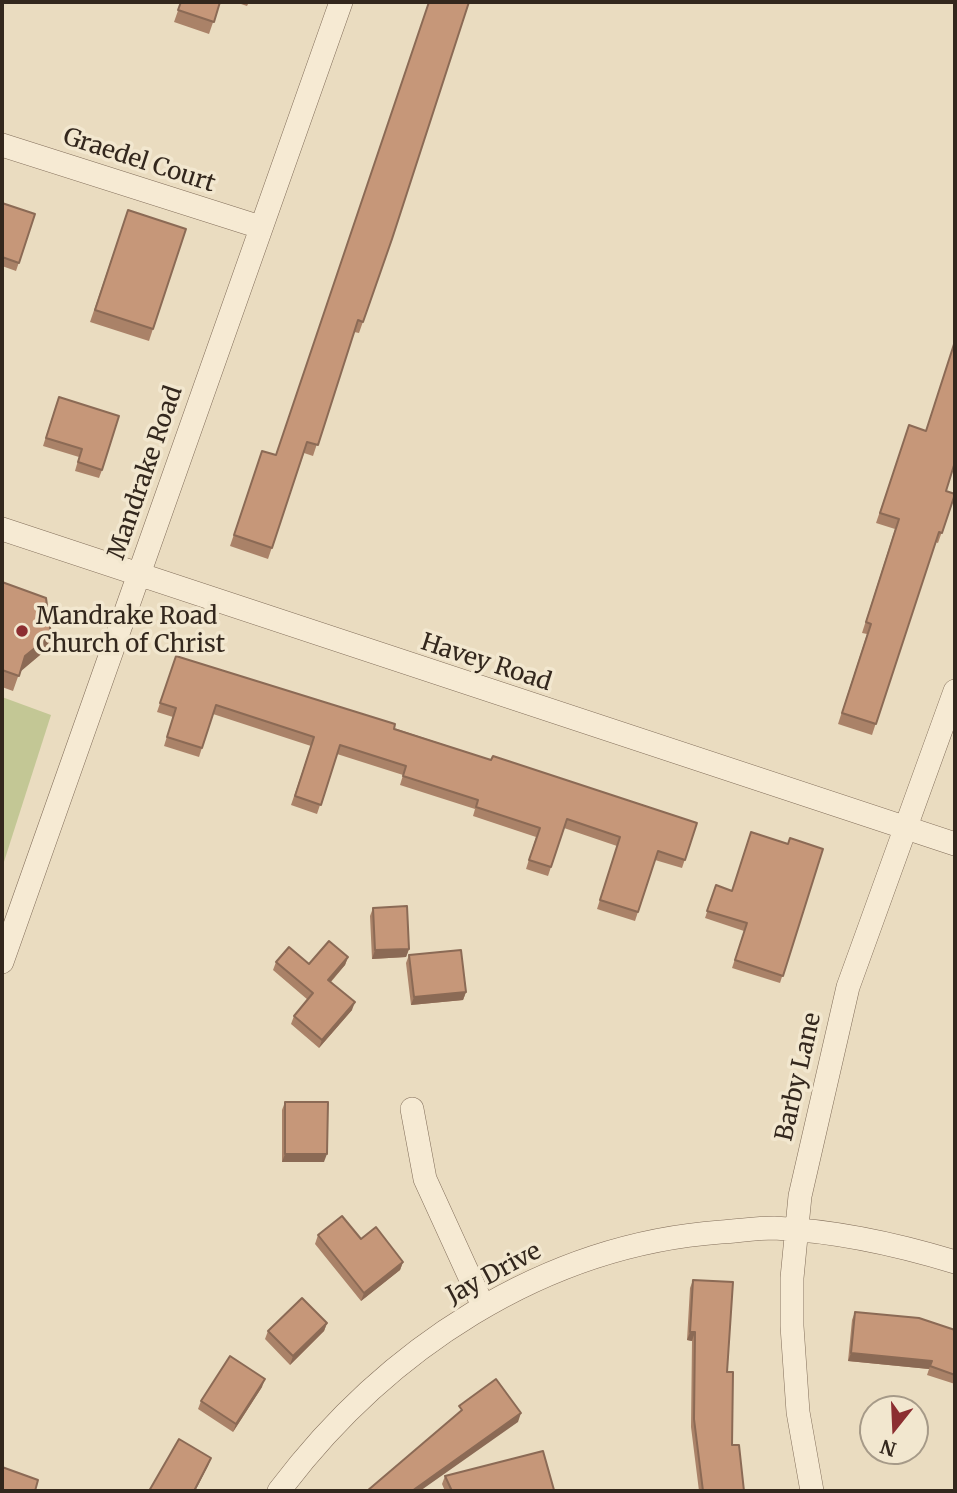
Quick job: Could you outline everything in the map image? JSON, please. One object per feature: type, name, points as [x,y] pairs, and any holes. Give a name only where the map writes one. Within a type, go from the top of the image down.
[{"type":"street","name":"Mandrake Road","points":[[2,962],[341,2]]},
{"type":"street","name":"Graedel Court","points":[[2,145],[260,228]]},
{"type":"street","name":"Havey Road","points":[[2,529],[955,844]]},
{"type":"street","name":"Barby Lane","points":[[812,1491],[798,1412],[793,1338],[792,1278],[800,1196],[838,1022],[955,691]]},
{"type":"street","points":[[412,1109],[425,1179],[483,1306]]},
{"type":"street","name":"Jay Drive","points":[[279,1491],[325,1433],[408,1357],[483,1306],[542,1276],[603,1253],[687,1234],[772,1228],[892,1243],[955,1262]]},
{"type":"green space","points":[[2,697],[51,715],[2,868]]},
{"type":"building","points":[[181,2],[220,2],[214,22],[178,10]]},
{"type":"building","points":[[429,2],[469,2],[363,322],[358,320],[318,445],[307,442],[272,548],[234,535],[262,451],[276,455]]},
{"type":"building","points":[[2,203],[35,214],[19,263],[2,257]]},
{"type":"building","points":[[128,210],[186,229],[153,329],[95,310]]},
{"type":"building","points":[[955,341],[955,462],[946,491],[955,494],[942,533],[939,532],[876,724],[842,713],[871,624],[866,622],[899,519],[880,513],[909,425],[926,431]]},
{"type":"building","points":[[59,397],[119,416],[102,470],[78,462],[82,449],[46,438]]},
{"type":"building","name":"Mandrake Road Church of Christ","points":[[2,582],[46,598],[51,635],[25,656],[19,676],[2,670]]},
{"type":"building","points":[[176,656],[395,724],[394,729],[491,760],[493,756],[697,823],[685,860],[658,851],[638,912],[600,900],[620,837],[567,819],[551,867],[529,860],[540,828],[476,807],[478,800],[403,776],[406,766],[340,745],[321,805],[295,796],[314,737],[216,705],[202,748],[167,737],[176,708],[160,703]]},
{"type":"building","points":[[751,832],[788,844],[790,838],[823,849],[783,976],[735,960],[747,923],[707,911],[716,885],[732,891]]},
{"type":"building","points":[[407,906],[409,949],[375,950],[373,908]]},
{"type":"building","points":[[329,941],[348,957],[328,980],[355,1002],[322,1040],[294,1016],[313,993],[276,962],[289,947],[309,964]]},
{"type":"building","points":[[461,950],[466,992],[414,997],[409,955]]},
{"type":"building","points":[[285,1102],[328,1102],[327,1154],[285,1154]]},
{"type":"building","points":[[342,1216],[361,1239],[376,1227],[403,1262],[364,1293],[318,1235]]},
{"type":"building","points":[[693,1280],[733,1282],[727,1372],[733,1372],[732,1445],[739,1445],[744,1491],[703,1491],[694,1419],[695,1332],[690,1332]]},
{"type":"building","points":[[302,1298],[327,1323],[293,1356],[268,1331]]},
{"type":"building","points":[[855,1312],[919,1318],[955,1330],[955,1375],[930,1366],[932,1361],[851,1353]]},
{"type":"building","points":[[230,1356],[265,1379],[236,1424],[201,1401]]},
{"type":"building","points":[[496,1379],[521,1413],[412,1491],[367,1491],[462,1410],[459,1406]]},
{"type":"building","points":[[179,1439],[211,1458],[194,1491],[149,1491]]},
{"type":"building","points":[[543,1451],[554,1490],[452,1491],[445,1476]]},
{"type":"building","points":[[2,1467],[38,1480],[35,1491],[2,1491]]},
{"type":"place","name":"Mandrake Road Church of Christ","points":[[22,631]]}]
